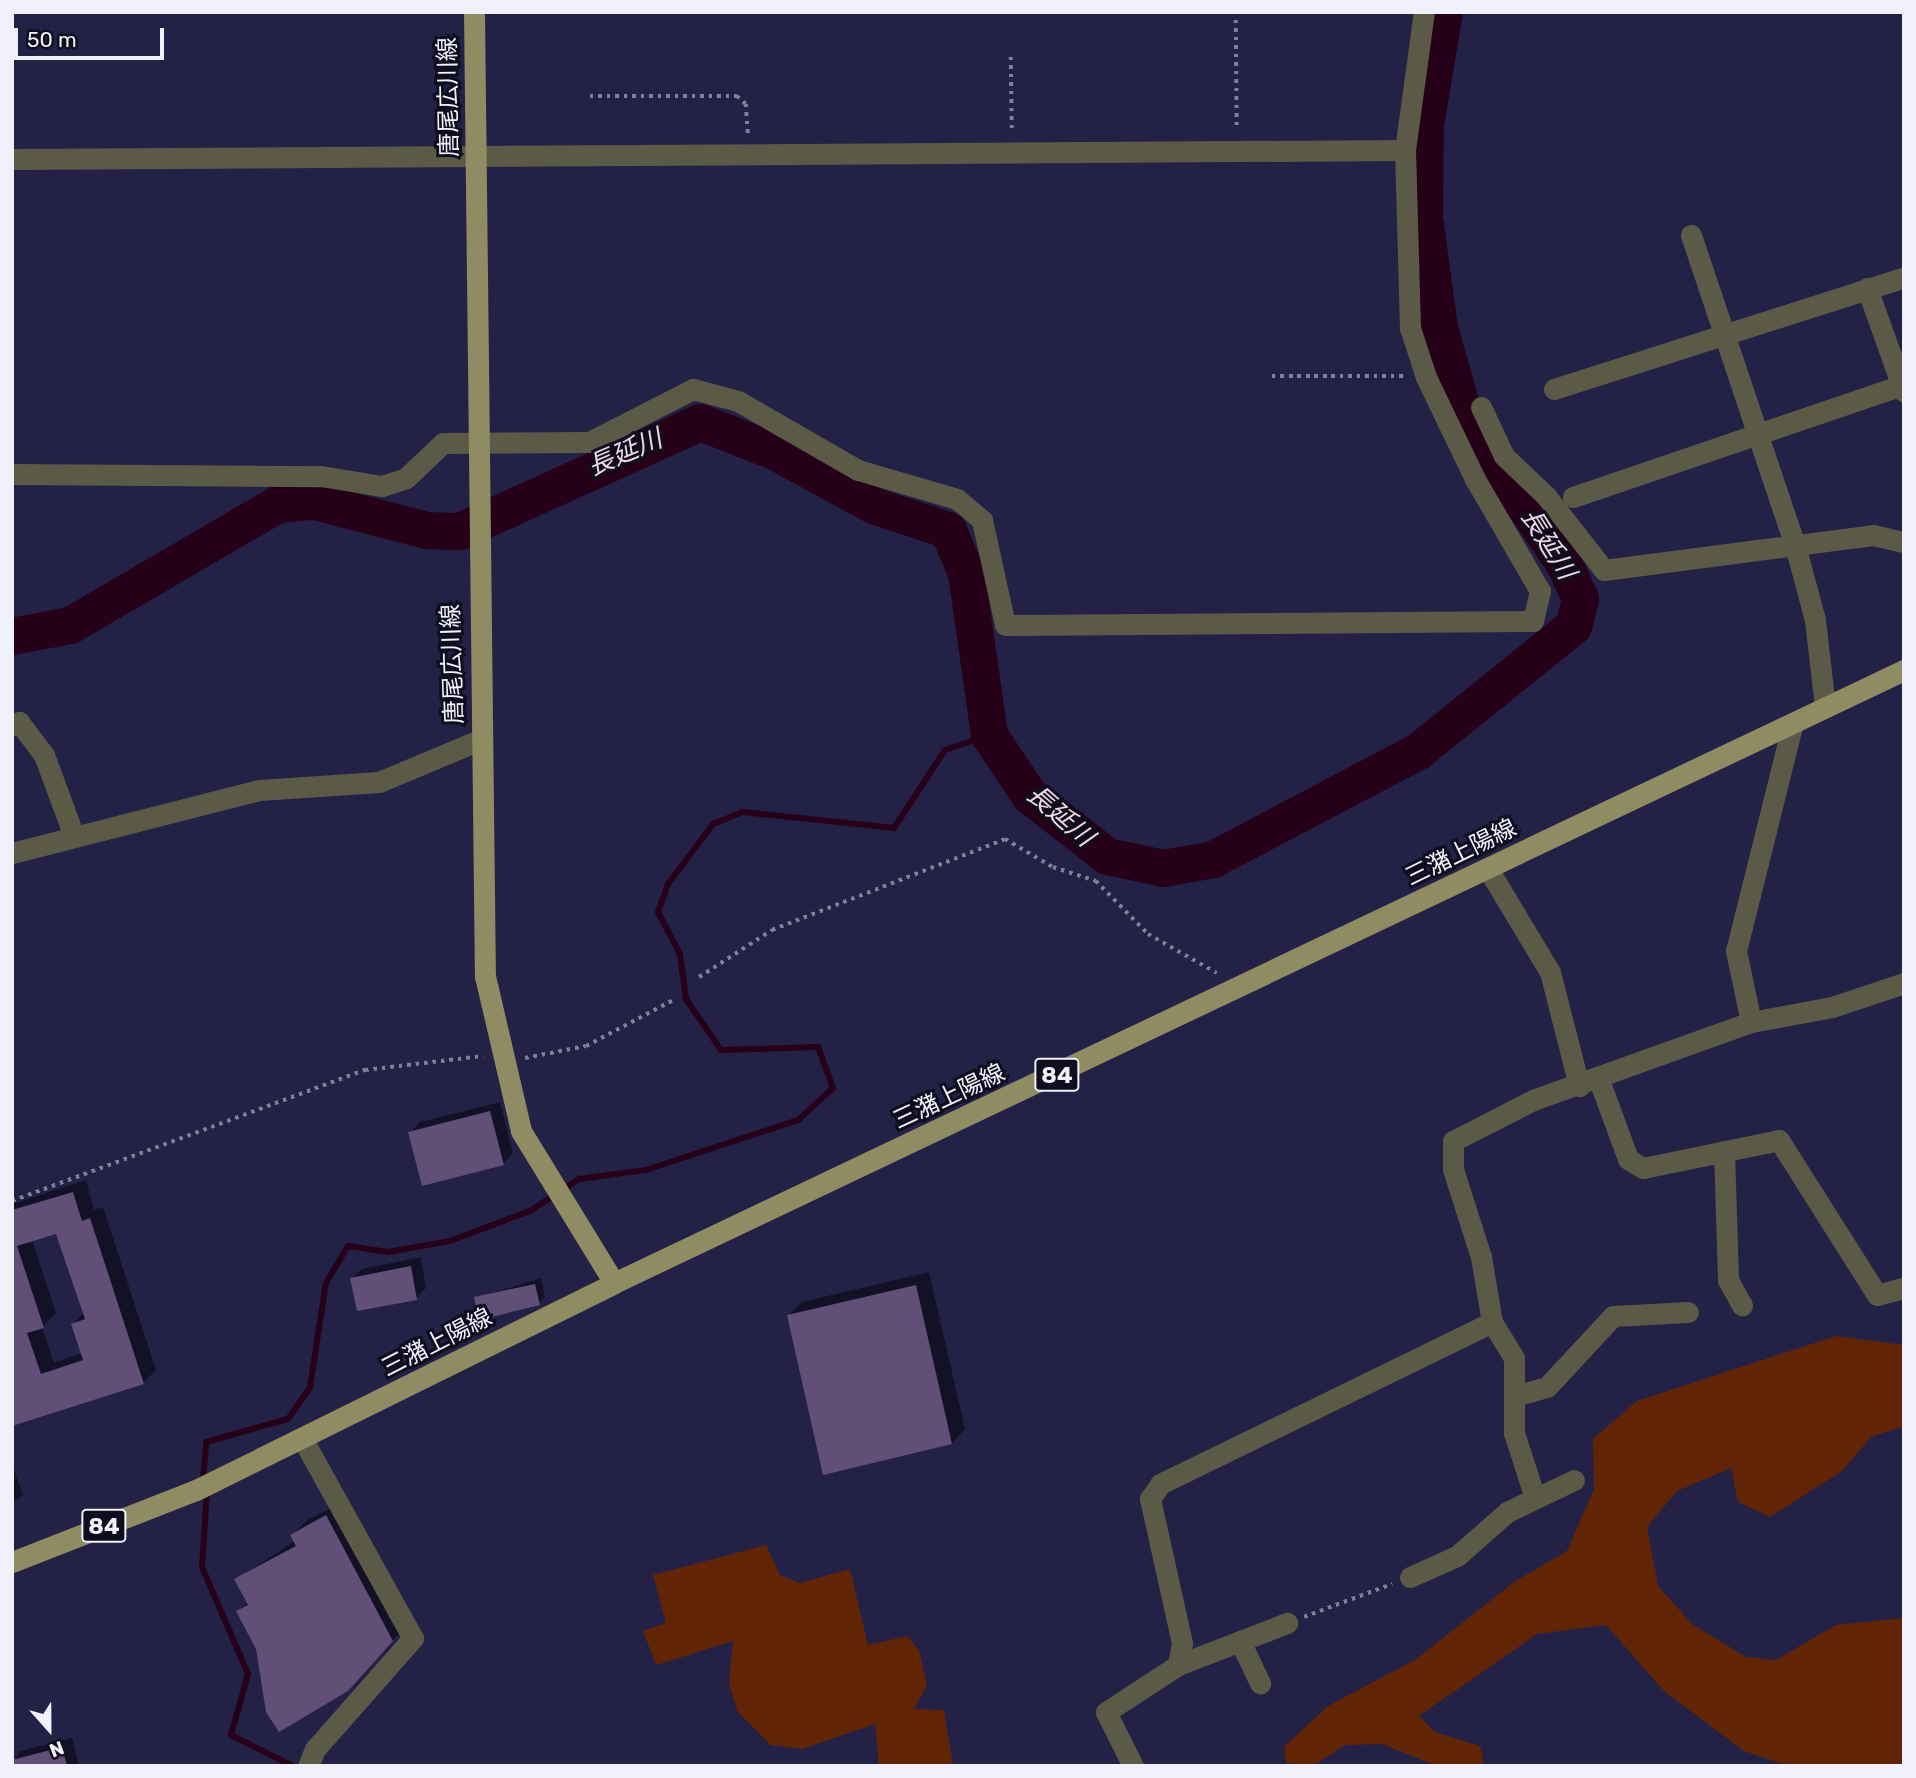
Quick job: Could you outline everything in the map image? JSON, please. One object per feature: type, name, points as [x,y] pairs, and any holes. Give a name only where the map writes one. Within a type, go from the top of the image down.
[{"type":"main road","name":"唐尾広川線","points":[[474,12],[477,157],[476,537],[485,976],[499,1054],[521,1131],[614,1283]]},
{"type":"main road","name":"三潴上陽線","points":[[12,1562],[204,1486],[614,1283],[1238,989],[1904,670]]},
{"type":"street","points":[[12,474],[308,476],[382,486],[406,478],[443,443],[478,449],[568,446],[646,418],[693,389],[738,401],[858,470],[957,499],[982,520],[1005,625],[1533,621],[1540,591],[1475,479],[1424,372],[1410,328],[1406,277],[1405,150],[1424,12]]},
{"type":"street","points":[[12,159],[1405,150]]},
{"type":"street","points":[[1691,235],[1796,549],[1815,620],[1825,707]]},
{"type":"street","points":[[1554,389],[1904,276]]},
{"type":"street","points":[[1573,497],[1903,387],[1867,288]]},
{"type":"street","points":[[1481,407],[1504,456],[1546,496],[1604,570],[1796,549],[1873,535],[1904,542]]},
{"type":"street","points":[[12,724],[19,722],[44,755],[74,836]]},
{"type":"street","points":[[1751,1022],[1736,951],[1793,723]]},
{"type":"street","points":[[12,853],[259,790],[316,791],[379,782],[482,739]]},
{"type":"street","points":[[1488,869],[1550,972],[1589,1083],[1628,1159],[1643,1168],[1779,1140],[1877,1295],[1904,1288]]},
{"type":"street","points":[[1535,1498],[1514,1433],[1514,1358],[1492,1322],[1481,1257],[1453,1168],[1453,1141],[1533,1100],[1589,1083],[1751,1022],[1832,1007],[1904,983]]},
{"type":"street","points":[[1724,1151],[1728,1280],[1742,1306]]},
{"type":"street","points":[[1516,1396],[1547,1387],[1613,1316],[1688,1312]]},
{"type":"street","points":[[1178,1665],[1180,1615],[1150,1499],[1160,1484],[1492,1322]]},
{"type":"street","points":[[302,1438],[413,1638],[315,1749],[308,1766]]},
{"type":"street","points":[[1410,1577],[1457,1556],[1507,1512],[1574,1480]]},
{"type":"street","points":[[1133,1766],[1107,1713],[1178,1665],[1287,1623]]},
{"type":"street","points":[[1240,1641],[1260,1683]]},
{"type":"path","points":[[1236,20],[1238,152]]},
{"type":"path","points":[[1011,57],[1012,153]]},
{"type":"path","points":[[590,96],[737,96],[747,104],[750,155]]},
{"type":"path","points":[[1272,376],[1424,372]]},
{"type":"path","points":[[699,977],[772,930],[1005,839],[1052,867],[1096,881],[1148,934],[1200,959],[1238,989]]},
{"type":"path","points":[[12,1201],[365,1070],[499,1054],[536,1060],[586,1046],[675,999]]},
{"type":"path","points":[[1287,1623],[1410,1577]]},
{"type":"shaded area","points":[[1836,1336],[1904,1345],[1904,1426],[1871,1437],[1842,1471],[1770,1517],[1738,1502],[1731,1468],[1677,1491],[1647,1527],[1658,1586],[1692,1624],[1746,1657],[1776,1660],[1836,1625],[1904,1618],[1904,1766],[1789,1766],[1744,1751],[1664,1691],[1606,1625],[1537,1634],[1419,1716],[1435,1732],[1480,1746],[1484,1766],[1437,1766],[1382,1744],[1345,1745],[1313,1766],[1286,1763],[1284,1747],[1328,1706],[1415,1660],[1514,1582],[1567,1551],[1594,1489],[1593,1439],[1637,1401]]},
{"type":"shaded area","points":[[766,1545],[780,1575],[800,1583],[850,1569],[868,1645],[907,1636],[919,1650],[927,1685],[914,1709],[944,1710],[953,1766],[879,1766],[875,1724],[802,1749],[771,1745],[737,1711],[729,1682],[733,1641],[656,1665],[643,1631],[666,1623],[653,1575]]},
{"type":"building","points":[[490,1111],[504,1165],[422,1186],[408,1132]]},
{"type":"building","points":[[73,1192],[82,1221],[90,1218],[144,1384],[12,1426],[12,1210]],"holes":[[[56,1234],[85,1319],[71,1324],[83,1360],[41,1374],[27,1333],[44,1328],[17,1246]]]},
{"type":"building","points":[[411,1266],[417,1300],[357,1311],[350,1278]]},
{"type":"building","points":[[535,1284],[540,1305],[479,1320],[474,1297]]},
{"type":"building","points":[[916,1285],[952,1444],[823,1475],[787,1315]]},
{"type":"building","points":[[326,1515],[393,1641],[348,1691],[279,1732],[266,1712],[256,1649],[236,1611],[248,1605],[234,1579],[296,1546],[290,1535]]},
{"type":"building","points":[[62,1747],[67,1766],[12,1766],[12,1760]]},
{"type":"waterway","name":"長延川","points":[[12,636],[70,625],[277,504],[315,501],[426,530],[459,531],[700,422],[774,451],[875,506],[948,530],[966,573],[989,735],[1030,796],[1107,856],[1163,868],[1213,859],[1418,751],[1573,626],[1580,599],[1565,565],[1465,419],[1439,328],[1424,217],[1425,124],[1444,12]]},
{"type":"waterway","points":[[203,1480],[206,1442],[288,1419],[310,1387],[326,1283],[348,1246],[388,1252],[450,1241],[530,1211],[579,1179],[646,1170],[798,1120],[833,1088],[818,1047],[721,1050],[686,999],[680,954],[658,912],[668,884],[713,824],[743,812],[894,828],[945,750],[989,735]]},
{"type":"waterway","points":[[207,1491],[202,1567],[248,1674],[231,1735],[293,1766]]}]
